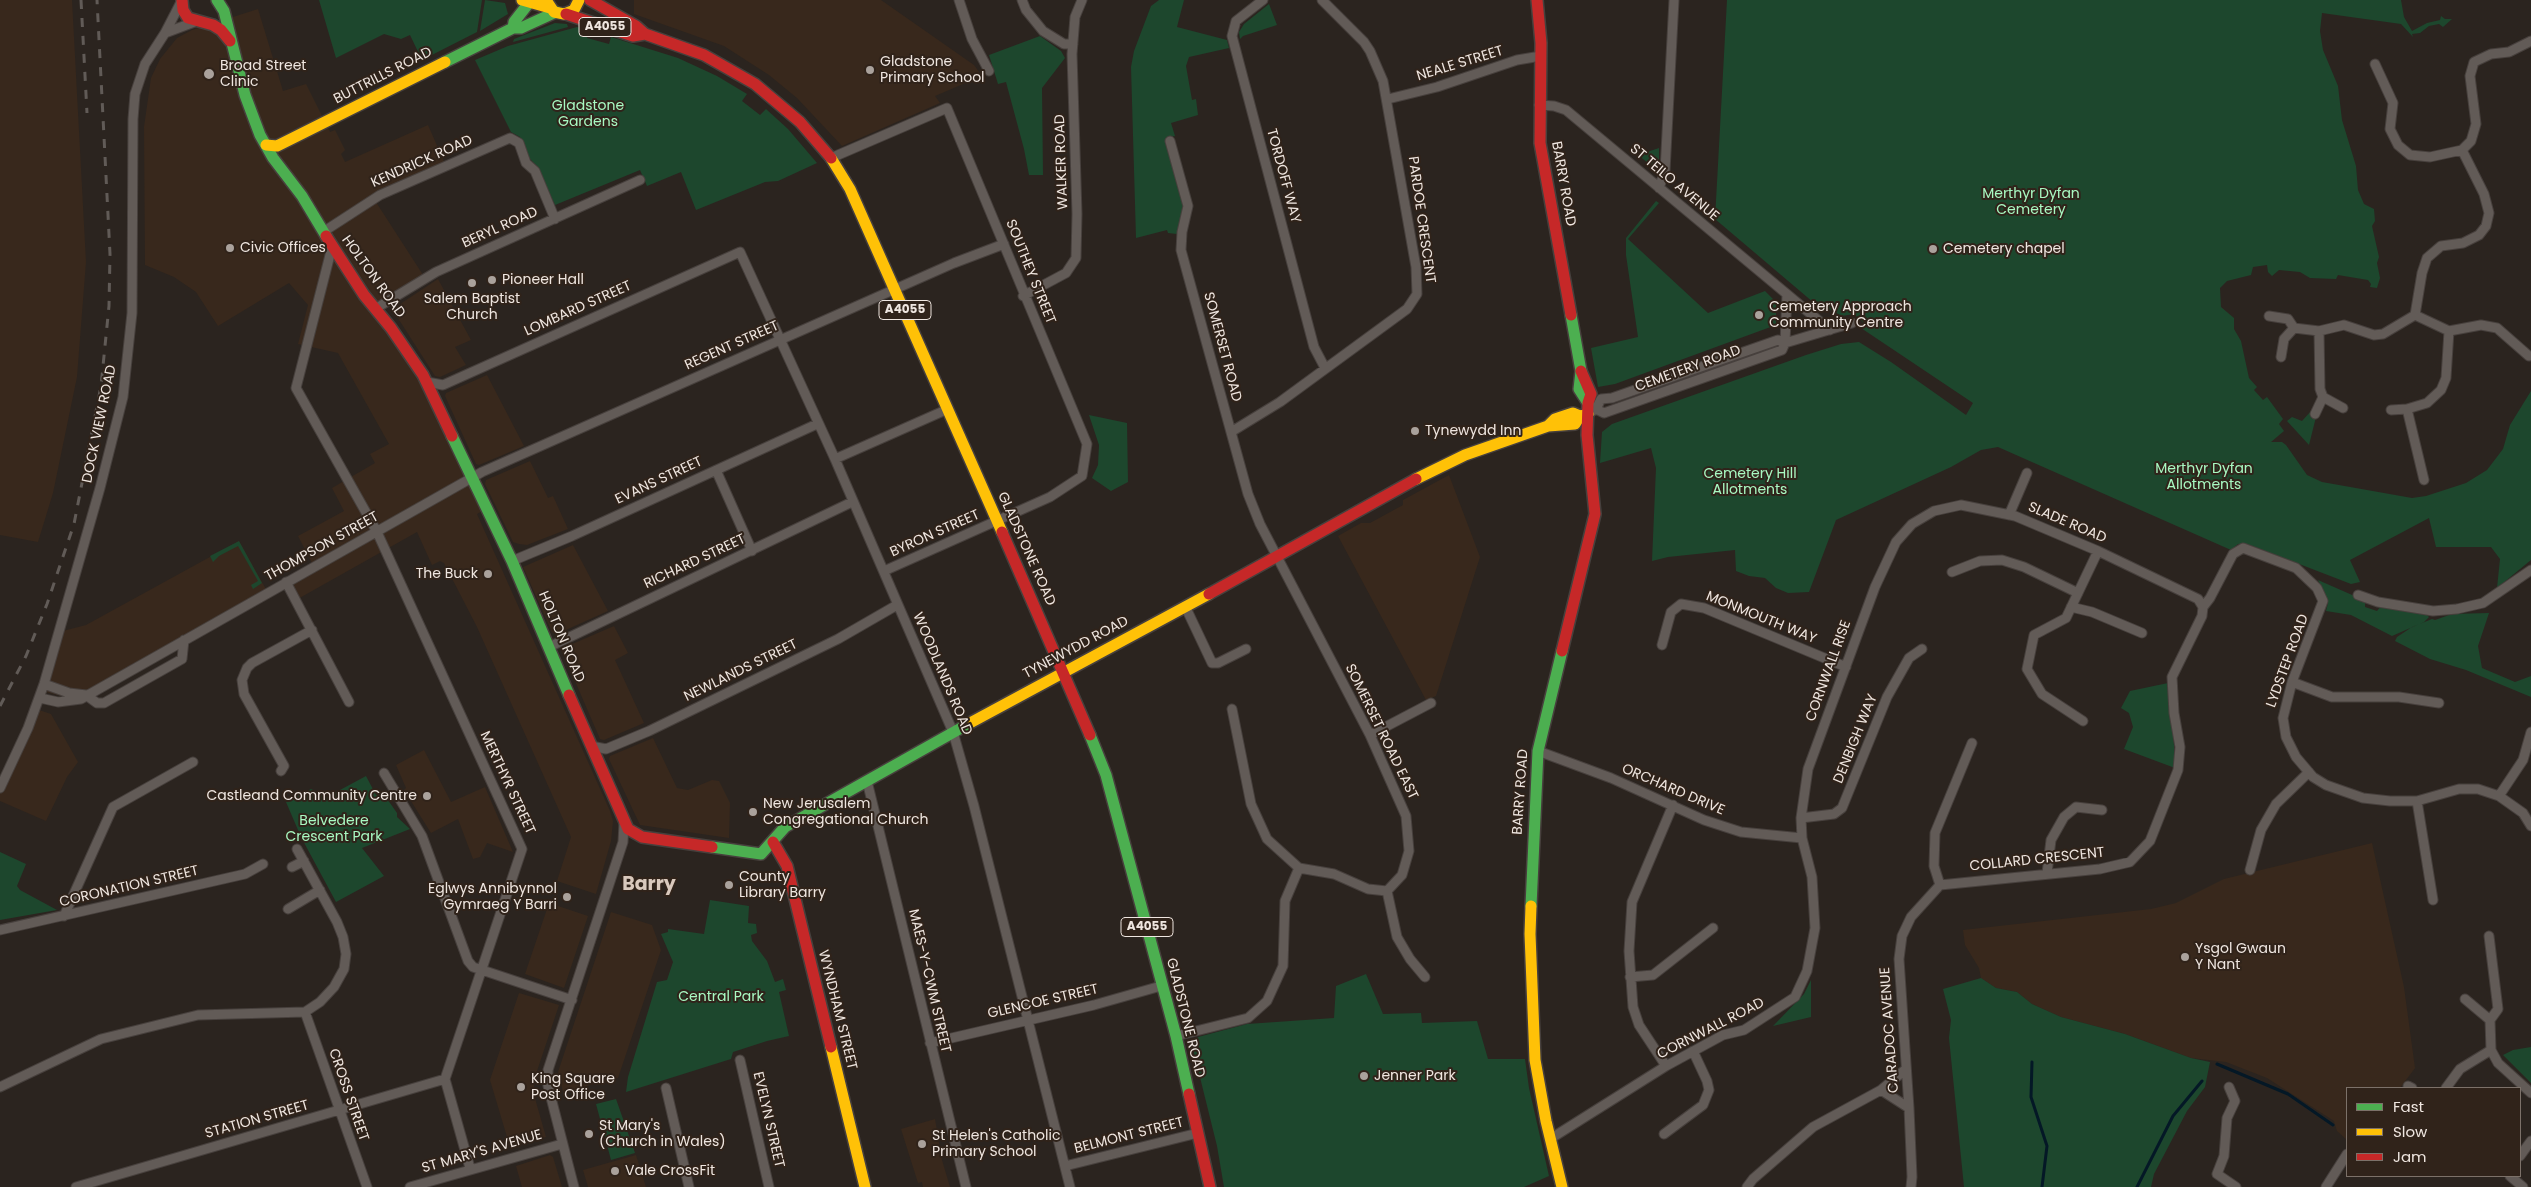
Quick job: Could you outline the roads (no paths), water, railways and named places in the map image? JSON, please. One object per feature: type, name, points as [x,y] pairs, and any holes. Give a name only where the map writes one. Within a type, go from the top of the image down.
[{"type":"main road","points":[[197,21],[210,17],[215,9],[216,0]]},
{"type":"main road","name":"HOLTON ROAD","points":[[216,0],[224,11],[230,42],[251,113],[266,145],[302,196],[332,247],[410,353],[427,382],[512,561],[624,822]]},
{"type":"main road","name":"BUTTRILLS ROAD","points":[[266,145],[277,146],[287,142],[513,28],[521,28],[562,7],[591,0]]},
{"type":"main road","name":"GLADSTONE ROAD","points":[[591,0],[636,26],[645,34],[704,55],[755,84],[800,122],[831,158],[861,211],[1065,673],[1106,775],[1161,986],[1176,1036],[1210,1187]]},
{"type":"main road","name":"BARRY ROAD","points":[[1536,0],[1541,56],[1540,143],[1580,371],[1590,388],[1587,435],[1595,514],[1538,751],[1530,966],[1535,1060],[1550,1139],[1562,1187]]},
{"type":"main road","points":[[181,1],[185,14],[197,21],[213,25],[221,30],[230,42]]},
{"type":"main road","points":[[513,28],[514,22],[530,1]]},
{"type":"main road","name":"GLADSTONE ROAD","points":[[530,1],[562,7],[633,36],[645,34]]},
{"type":"main road","name":"TYNEWYDD ROAD","points":[[624,822],[635,835],[648,839],[761,854],[786,827],[953,732],[1065,673],[1451,461],[1548,426],[1556,420],[1573,413],[1588,411]]},
{"type":"main road","name":"WYNDHAM STREET","points":[[773,842],[787,866],[865,1187]]},
{"type":"street","points":[[959,0],[972,39],[989,71]]},
{"type":"street","points":[[1022,0],[1026,10],[1043,31],[1064,44],[1074,44]]},
{"type":"street","name":"WALKER ROAD","points":[[1024,296],[1066,273],[1076,258],[1077,214],[1072,54],[1075,17],[1082,0]]},
{"type":"street","name":"TORDOFF WAY","points":[[1263,0],[1236,21],[1232,36],[1314,347],[1325,368]]},
{"type":"street","name":"PARDOE CRESCENT","points":[[1231,432],[1280,402],[1407,309],[1417,294],[1416,266],[1388,99],[1370,51],[1322,0]]},
{"type":"street","points":[[1659,188],[1665,171],[1674,0]]},
{"type":"street","name":"DOCK VIEW ROAD","points":[[0,788],[40,698],[100,488],[123,397],[132,304],[133,107],[145,64],[165,33],[181,1]]},
{"type":"street","points":[[165,33],[197,21]]},
{"type":"street","points":[[2374,64],[2393,103],[2390,129],[2398,145],[2410,155],[2430,157],[2462,150],[2471,141],[2476,124],[2470,76],[2474,62],[2491,54],[2509,52],[2531,41]]},
{"type":"street","name":"NEALE STREET","points":[[1388,99],[1437,87],[1517,60],[1541,56]]},
{"type":"street","name":"ST TEILO AVENUE","points":[[1539,104],[1566,110],[1830,330]]},
{"type":"street","name":"SOUTHEY STREET","points":[[831,158],[947,108],[1087,444],[1082,476],[1050,498],[997,522]]},
{"type":"street","name":"KENDRICK ROAD","points":[[323,232],[380,195],[510,138],[519,143],[526,163],[536,171],[555,219]]},
{"type":"street","name":"SOMERSET ROAD","points":[[1170,141],[1188,206],[1182,232],[1181,250],[1248,494],[1277,556]]},
{"type":"street","points":[[2269,316],[2288,319],[2294,328],[2319,331],[2344,325],[2374,335],[2383,334],[2415,315],[2422,273],[2427,258],[2441,246],[2463,243],[2472,239],[2486,226],[2488,205],[2462,150]]},
{"type":"street","name":"BERYL ROAD","points":[[376,309],[436,272],[640,180]]},
{"type":"street","name":"REGENT STREET","points":[[474,478],[780,340],[1004,244]]},
{"type":"street","name":"MERTHYR STREET","points":[[332,247],[296,388],[376,532],[522,849],[444,1079]]},
{"type":"street","name":"WOODLANDS ROAD","points":[[740,252],[817,424],[835,459],[953,732],[1070,1187]]},
{"type":"street","name":"LOMBARD STREET","points":[[427,382],[443,385],[740,252]]},
{"type":"street","points":[[1785,343],[1786,294]]},
{"type":"street","points":[[2415,315],[2449,331],[2481,326],[2497,328],[2529,356]]},
{"type":"street","name":"CEMETERY ROAD","points":[[1588,411],[1601,400],[1612,398],[1778,340],[1785,343],[1852,323]]},
{"type":"street","points":[[2281,358],[2284,339],[2294,328]]},
{"type":"street","points":[[2315,414],[2323,397],[2318,372],[2319,331]]},
{"type":"street","points":[[2391,410],[2407,409],[2427,403],[2441,390],[2446,378],[2448,364],[2449,331]]},
{"type":"street","points":[[2323,397],[2343,408]]},
{"type":"street","points":[[835,459],[948,409]]},
{"type":"street","points":[[2407,409],[2424,480]]},
{"type":"street","name":"EVANS STREET","points":[[512,561],[572,536],[817,424]]},
{"type":"street","points":[[716,470],[752,551]]},
{"type":"street","points":[[2009,515],[2026,473]]},
{"type":"street","name":"THOMPSON STREET","points":[[40,698],[58,702],[81,699],[474,478]]},
{"type":"street","name":"RICHARD STREET","points":[[549,647],[852,502]]},
{"type":"street","name":"SLADE ROAD","points":[[1912,524],[1934,511],[1961,506],[2009,515],[2038,524],[2098,551],[2198,599],[2203,607]]},
{"type":"street","name":"BYRON STREET","points":[[884,571],[997,522]]},
{"type":"street","name":"CORNWALL RISE","points":[[1802,838],[1801,818],[1808,769],[1879,578],[1896,542],[1912,524]]},
{"type":"street","name":"LYDSTEP ROAD","points":[[2233,554],[2243,548],[2296,568],[2317,588],[2323,601],[2322,609],[2292,682],[2282,718],[2286,737],[2296,757],[2309,772],[2326,785],[2363,798],[2390,801],[2417,801],[2458,789],[2478,789],[2499,796],[2523,813],[2531,826]]},
{"type":"street","points":[[2083,721],[2042,694],[2027,669],[2034,635],[2066,618],[2098,551]]},
{"type":"street","name":"COLLARD CRESCENT","points":[[1940,885],[2100,869],[2130,862],[2150,840],[2178,770],[2180,747],[2174,713],[2172,677],[2202,616],[2203,607],[2210,598],[2233,554]]},
{"type":"street","name":"SOMERSET ROAD EAST","points":[[1277,556],[1370,735],[1406,816],[1409,851],[1402,875],[1388,891]]},
{"type":"street","points":[[1952,572],[1980,561],[2002,560],[2024,567],[2078,593]]},
{"type":"street","points":[[2358,595],[2378,602],[2433,611],[2457,609],[2483,604],[2531,570]]},
{"type":"street","points":[[286,582],[349,702]]},
{"type":"street","name":"MONMOUTH WAY","points":[[1662,645],[1671,612],[1681,604],[1704,608],[1846,667]]},
{"type":"street","name":"NEWLANDS STREET","points":[[592,746],[606,749],[651,730],[838,640],[897,605]]},
{"type":"street","points":[[1185,606],[1212,663],[1218,663],[1246,649]]},
{"type":"street","points":[[2072,607],[2092,612],[2142,634]]},
{"type":"street","points":[[281,771],[284,766],[244,694],[242,680],[247,668],[252,663],[312,630]]},
{"type":"street","name":"THOMPSON STREET","points":[[44,684],[86,695],[92,702],[104,702],[180,660],[184,656],[184,640]]},
{"type":"street","name":"DENBIGH WAY","points":[[1801,818],[1834,814],[1842,808],[1888,697],[1909,658],[1922,649]]},
{"type":"street","points":[[2292,682],[2332,697],[2399,698],[2439,703]]},
{"type":"street","points":[[1370,735],[1431,704]]},
{"type":"street","points":[[1232,709],[1251,804],[1267,839],[1299,868],[1334,874],[1368,889],[1388,891],[1398,938],[1410,959],[1425,977]]},
{"type":"street","points":[[2499,796],[2524,760],[2531,732]]},
{"type":"street","points":[[1940,885],[1934,866],[1936,833],[1972,743]]},
{"type":"street","name":"ORCHARD DRIVE","points":[[1538,751],[1673,805],[1704,820],[1742,832],[1802,838]]},
{"type":"street","points":[[64,916],[113,807],[193,762]]},
{"type":"street","points":[[2250,870],[2261,830],[2276,804],[2309,772]]},
{"type":"street","points":[[384,773],[422,836],[468,961],[475,969],[572,1000]]},
{"type":"street","name":"MAES-Y-CWM STREET","points":[[867,781],[966,1187]]},
{"type":"street","points":[[2417,801],[2433,900]]},
{"type":"street","points":[[1666,1066],[1639,1025],[1633,1007],[1629,951],[1632,902],[1673,805]]},
{"type":"street","points":[[2047,873],[2051,840],[2064,817],[2076,807],[2102,810]]},
{"type":"street","name":"HOLTON ROAD","points":[[574,1187],[548,1086],[548,1070],[623,842],[624,822]]},
{"type":"street","name":"CORNWALL ROAD","points":[[1550,1139],[1666,1066],[1723,1035],[1744,1030],[1795,997],[1807,971],[1815,928],[1812,877],[1802,838]]},
{"type":"street","points":[[0,1087],[100,1039],[168,1022],[198,1015],[305,1012],[334,987],[344,969],[346,954],[343,937],[297,849]]},
{"type":"street","points":[[292,868],[304,861]]},
{"type":"street","name":"CORONATION STREET","points":[[0,930],[245,874],[263,864]]},
{"type":"street","points":[[1176,1036],[1248,1018],[1267,1001],[1283,966],[1285,902],[1299,868]]},
{"type":"street","name":"CARADOC AVENUE","points":[[1911,1187],[1910,1108],[1898,959],[1902,936],[1911,917],[1940,885]]},
{"type":"street","points":[[288,909],[320,890]]},
{"type":"street","points":[[1630,977],[1653,975],[1713,928]]},
{"type":"street","points":[[2489,936],[2498,1009],[2490,1020],[2491,1050],[2498,1063],[2531,1093]]},
{"type":"street","name":"GLENCOE STREET","points":[[930,1043],[1094,1005],[1161,986]]},
{"type":"street","points":[[2465,999],[2490,1020]]},
{"type":"street","name":"CROSS STREET","points":[[305,1012],[366,1187]]},
{"type":"street","points":[[2447,1087],[2460,1069],[2491,1050]]},
{"type":"street","points":[[1664,1134],[1702,1104],[1709,1090],[1707,1081],[1692,1051]]},
{"type":"street","name":"EVELYN STREET","points":[[740,1060],[770,1187]]},
{"type":"street","points":[[1747,1187],[1753,1179],[1813,1127],[1881,1090],[1906,1069]]},
{"type":"street","points":[[444,1079],[470,1168]]},
{"type":"street","name":"STATION STREET","points":[[76,1187],[444,1079]]},
{"type":"street","points":[[2229,1087],[2235,1101],[2227,1118],[2224,1156],[2217,1174],[2236,1187]]},
{"type":"street","points":[[666,1088],[689,1187]]},
{"type":"street","points":[[1881,1090],[1910,1108]]},
{"type":"street","name":"BELMONT STREET","points":[[1066,1166],[1198,1133]]},
{"type":"street","points":[[2521,1155],[2531,1141]]},
{"type":"street","name":"ST MARY'S AVENUE","points":[[410,1187],[470,1168],[562,1144]]},
{"type":"street","points":[[2326,1187],[2346,1156]]},
{"type":"street","points":[[2511,1177],[2523,1187]]},
{"type":"waterway","points":[[2032,1062],[2031,1097],[2047,1146],[2042,1187]]},
{"type":"waterway","points":[[2217,1064],[2288,1094],[2333,1125]]},
{"type":"waterway","points":[[2137,1187],[2173,1116],[2202,1081]]},
{"type":"railway","points":[[81,0],[87,113]]},
{"type":"railway","points":[[0,706],[26,656],[47,604],[74,524],[101,386],[109,306],[110,254],[97,0]]},
{"type":"place","name":"Gladstone Primary School","points":[[870,70]]},
{"type":"place","name":"Broad Street Clinic","points":[[209,74]]},
{"type":"place","name":"Civic Offices","points":[[230,248]]},
{"type":"place","name":"Cemetery chapel","points":[[1933,249]]},
{"type":"place","name":"Pioneer Hall","points":[[492,280]]},
{"type":"place","name":"Salem Baptist Church","points":[[472,283]]},
{"type":"place","name":"Cemetery Approach Community Centre","points":[[1759,315]]},
{"type":"place","name":"Tynewydd Inn","points":[[1415,431]]},
{"type":"place","name":"The Buck","points":[[488,574]]},
{"type":"place","name":"Castleand Community Centre","points":[[427,796]]},
{"type":"place","name":"New Jerusalem Congregational Church","points":[[753,812]]},
{"type":"place","name":"County Library Barry","points":[[729,885]]},
{"type":"place","name":"Eglwys Annibynnol Gymraeg Y Barri","points":[[567,897]]},
{"type":"place","name":"Ysgol Gwaun Y Nant","points":[[2185,957]]},
{"type":"place","name":"Jenner Park","points":[[1364,1076]]},
{"type":"place","name":"King Square Post Office","points":[[521,1087]]},
{"type":"place","name":"St Mary's (Church in Wales)","points":[[589,1134]]},
{"type":"place","name":"St Helen's Catholic Primary School","points":[[922,1144]]},
{"type":"place","name":"Vale CrossFit","points":[[615,1171]]},
{"type":"district","name":"Barry","points":[[649,885]]},
{"type":"park label","name":"Gladstone Gardens","points":[[588,114]]},
{"type":"park label","name":"Merthyr Dyfan Cemetery","points":[[2031,202]]},
{"type":"park label","name":"Merthyr Dyfan Allotments","points":[[2204,478]]},
{"type":"park label","name":"Cemetery Hill Allotments","points":[[1750,482]]},
{"type":"park label","name":"Belvedere Crescent Park","points":[[334,830]]},
{"type":"park label","name":"Central Park","points":[[721,997]]}]
